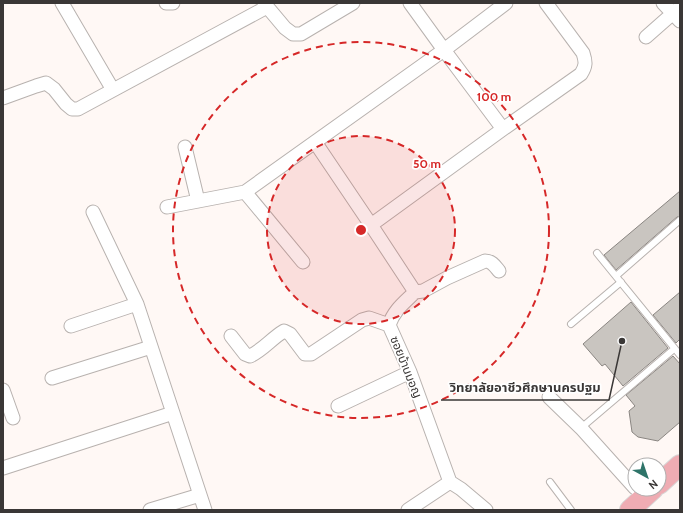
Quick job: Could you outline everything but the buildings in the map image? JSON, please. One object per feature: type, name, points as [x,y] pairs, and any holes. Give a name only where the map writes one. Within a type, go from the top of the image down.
[{"type":"main road","points":[[667,477],[680,465]]},
{"type":"street","points":[[62,3],[113,90]]},
{"type":"street","points":[[166,3],[173,3]]},
{"type":"street","points":[[3,98],[46,83],[54,89],[66,104],[72,108],[78,109],[266,5],[285,28],[293,34],[301,34],[353,3]]},
{"type":"street","points":[[410,3],[503,129]]},
{"type":"street","points":[[167,206],[246,192],[444,50],[506,3]]},
{"type":"street","points":[[371,225],[581,74],[585,67],[586,61],[583,53],[546,3]]},
{"type":"street","points":[[646,38],[678,14],[663,3]]},
{"type":"street","points":[[315,142],[415,292],[423,291],[447,278],[485,261],[489,261],[499,271]]},
{"type":"street","points":[[185,147],[198,201]]},
{"type":"street","points":[[246,192],[303,262]]},
{"type":"street","points":[[93,212],[137,304],[205,510]]},
{"type":"street","name":"ซอยบ้านมอญ","points":[[415,292],[395,312],[389,325],[410,372],[450,482]]},
{"type":"street","points":[[71,326],[137,304]]},
{"type":"street","points":[[231,336],[245,354],[250,356],[255,354],[278,335],[284,332],[290,334],[305,354],[311,354],[362,320],[369,318],[389,325]]},
{"type":"street","points":[[52,378],[151,347]]},
{"type":"street","points":[[338,406],[410,372]]},
{"type":"street","points":[[3,390],[13,418]]},
{"type":"street","points":[[549,397],[580,428],[627,480]]},
{"type":"street","points":[[3,468],[173,413]]},
{"type":"street","points":[[408,510],[450,482],[461,489],[486,510]]},
{"type":"street","points":[[150,510],[200,495]]},
{"type":"lane","points":[[616,276],[680,220]]},
{"type":"lane","points":[[597,253],[680,355]]},
{"type":"lane","points":[[571,324],[621,282]]},
{"type":"lane","points":[[580,428],[674,349]]},
{"type":"lane","points":[[550,482],[571,510]]},
{"type":"place","name":"วิทยาลัยอาชีวศึกษานครปฐม","points":[[622,341]]}]
